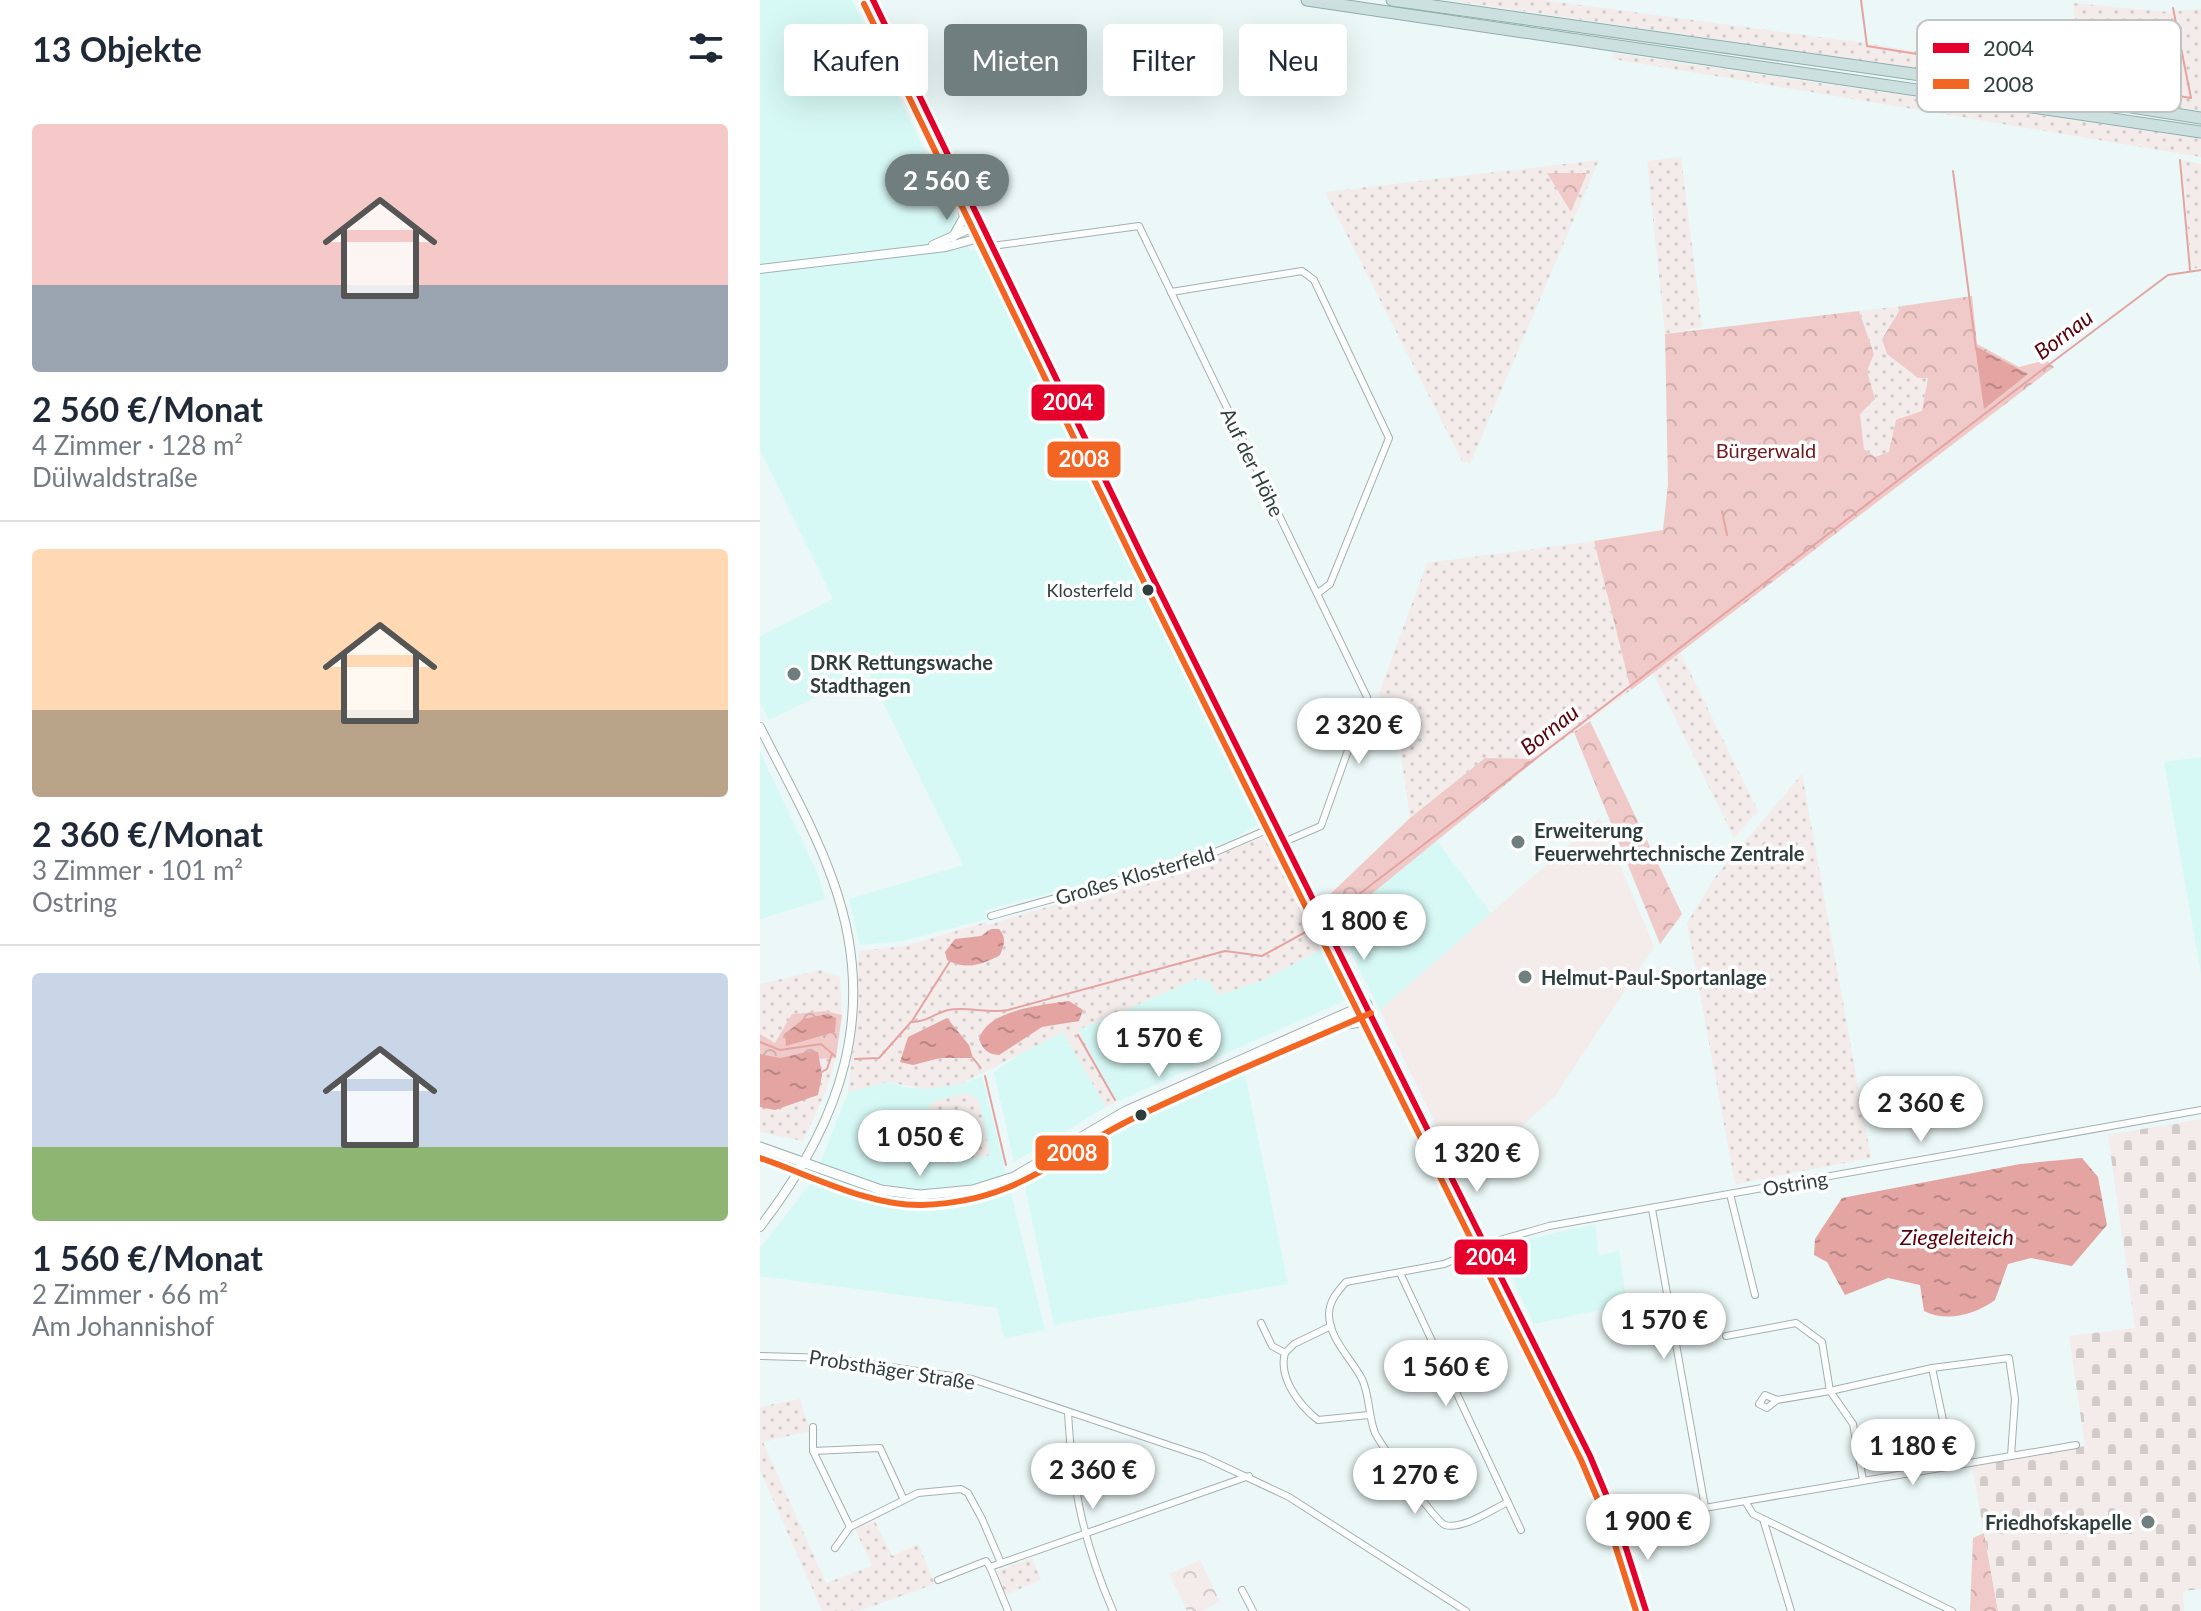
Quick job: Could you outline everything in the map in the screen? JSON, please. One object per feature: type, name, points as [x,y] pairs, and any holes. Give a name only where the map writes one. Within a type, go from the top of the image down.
[{"type":"highway","points":[[1307,0],[1917,90]]},
{"type":"highway","points":[[1392,0],[1917,75]]},
{"type":"highway","points":[[2066,112],[2201,132]]},
{"type":"highway","points":[[2163,112],[2201,118]]},
{"type":"main road","points":[[873,0],[956,176],[1276,826],[1590,1456],[1618,1523],[1646,1611]]},
{"type":"main road","points":[[760,1147],[859,1184],[895,1193],[943,1194],[987,1187],[1032,1168],[1126,1111],[1317,1029],[1367,1004]]},
{"type":"main road","points":[[1317,1029],[1362,1022],[1385,1040]]},
{"type":"street","points":[[953,237],[964,217],[956,176]]},
{"type":"street","points":[[927,247],[980,224]]},
{"type":"street","name":"Auf der Höhe","points":[[991,246],[1139,226],[1367,697],[1321,826],[1284,842]]},
{"type":"street","points":[[760,269],[946,247],[986,236]]},
{"type":"street","points":[[1171,292],[1302,271],[1314,280],[1389,438],[1330,584],[1318,593]]},
{"type":"street","points":[[760,727],[824,856],[840,903],[849,944],[853,1000],[846,1058],[837,1094],[806,1163],[760,1227]]},
{"type":"street","name":"Großes Klosterfeld","points":[[991,916],[1206,856],[1276,826]]},
{"type":"street","name":"Ostring","points":[[1331,1326],[1329,1307],[1346,1282],[1444,1264],[1549,1226],[2201,1110]]},
{"type":"street","points":[[1730,1194],[1755,1295]]},
{"type":"street","points":[[1652,1209],[1705,1507]]},
{"type":"street","points":[[1400,1273],[1521,1530]]},
{"type":"street","points":[[1261,1323],[1272,1346],[1285,1353]]},
{"type":"street","points":[[1726,1336],[1796,1323],[1822,1342],[1830,1391],[1853,1424],[1863,1480]]},
{"type":"street","points":[[1369,1415],[1318,1420],[1307,1411],[1291,1387],[1285,1372],[1285,1353],[1294,1344],[1331,1326],[1361,1378],[1369,1415],[1384,1450],[1417,1488],[1437,1521],[1454,1526],[1508,1502]]},
{"type":"street","name":"Probsthäger Straße","points":[[760,1356],[829,1358],[950,1374],[1249,1476],[1316,1513],[1466,1611]]},
{"type":"street","points":[[1777,1400],[1932,1368],[2009,1358],[2015,1399],[2011,1456]]},
{"type":"street","points":[[1932,1368],[1943,1420]]},
{"type":"street","points":[[1068,1412],[1075,1497],[1083,1535],[1113,1611]]},
{"type":"street","points":[[813,1427],[813,1451],[850,1527]]},
{"type":"street","points":[[1618,1523],[2076,1445]]},
{"type":"street","points":[[813,1451],[880,1448],[903,1498]]},
{"type":"street","points":[[990,1567],[1249,1476]]},
{"type":"street","points":[[835,1548],[850,1527],[899,1505],[903,1498],[918,1493],[961,1489],[968,1493],[1001,1563]]},
{"type":"street","points":[[1745,1501],[1753,1514],[1937,1608],[1952,1611]]},
{"type":"street","points":[[1763,1519],[1791,1611]]},
{"type":"street","points":[[938,1580],[986,1561],[1008,1611]]},
{"type":"street","points":[[1242,1590],[1253,1611]]},
{"type":"shaded area","points":[[760,0],[852,0],[864,24],[784,24],[784,96],[898,96],[970,251],[976,250],[985,264],[1260,815],[1258,825],[1229,841],[1170,862],[985,910],[987,919],[902,941],[860,945],[849,899],[963,865],[868,672],[769,720],[760,702],[760,636],[833,599],[760,450]]},
{"type":"shaded area","points":[[760,752],[818,874],[825,899],[760,919]]},
{"type":"shaded area","points":[[2201,757],[2201,975],[2164,762]]},
{"type":"shaded area","points":[[1437,841],[1491,913],[1380,1010],[1336,923]]},
{"type":"shaded area","points":[[1327,946],[1350,994],[1344,1001],[1116,1102],[1078,1030],[1199,978],[1210,982],[1218,995],[1264,980]]},
{"type":"shaded area","points":[[1064,1032],[1106,1107],[1014,1162],[994,1072],[1039,1041]]},
{"type":"shaded area","points":[[1245,1074],[1288,1284],[1054,1325],[1025,1187],[1123,1128]]},
{"type":"shaded area","points":[[982,1076],[1045,1330],[1004,1338],[997,1308],[760,1276],[760,1248],[814,1179],[848,1092],[887,1082],[910,1088],[961,1084]]},
{"type":"shaded area","points":[[1595,1224],[1599,1255],[1619,1251],[1627,1304],[1534,1324],[1501,1254],[1530,1239]]},
{"type":"green space","points":[[1447,0],[1543,0],[1865,43],[1917,51],[1917,69]]},
{"type":"green space","points":[[2073,3],[2168,12],[2201,9],[2201,111],[2181,108],[2181,20],[2075,20]]},
{"type":"green space","points":[[1614,53],[1917,97],[1917,110],[1613,59]]},
{"type":"green space","points":[[1931,112],[2017,112],[2201,139],[2201,157]]},
{"type":"green space","points":[[1681,157],[1702,327],[1665,334],[1647,161]]},
{"type":"green space","points":[[1599,160],[1470,464],[1462,461],[1325,192]]},
{"type":"green space","points":[[2182,160],[2201,164],[2201,267],[2191,269]]},
{"type":"green space","points":[[1547,173],[1587,173],[1571,212]]},
{"type":"green space","name":"Bürgerwald","points":[[1972,296],[1977,344],[2019,367],[2046,360],[2054,367],[1631,690],[1594,541],[1663,530],[1668,484],[1665,334],[1859,311],[1874,354],[1867,371],[1875,399],[1860,414],[1864,449],[1875,457],[1889,452],[1896,420],[1922,411],[1928,378],[1918,378],[1887,354],[1882,339],[1902,306]]},
{"type":"green space","points":[[1902,306],[1882,338],[1887,354],[1918,378],[1928,377],[1922,412],[1889,452],[1875,457],[1864,449],[1860,414],[1875,399],[1867,371],[1874,354],[1859,311]]},
{"type":"green space","points":[[1594,541],[1631,690],[1537,759],[1485,758],[1410,818],[1400,748],[1379,693],[1427,563]]},
{"type":"green space","points":[[1680,652],[1758,811],[1734,838],[1653,673]]},
{"type":"green space","points":[[1590,721],[1682,914],[1660,944],[1574,732]]},
{"type":"green space","points":[[1485,758],[1537,759],[1336,923],[1324,900],[1410,818]]},
{"type":"green space","points":[[1802,774],[1871,1158],[1735,1184],[1687,923],[1715,877]]},
{"type":"green space","name":"Helmut-Paul-Sportanlage","points":[[1600,818],[1654,946],[1556,1095],[1499,1147],[1460,1174],[1380,1010]]},
{"type":"green space","points":[[1273,833],[1327,946],[1264,980],[1218,995],[1210,982],[1199,978],[1078,1030],[1116,1102],[1106,1107],[1063,1032],[961,1084],[926,1089],[887,1082],[848,1092],[856,1021],[859,951],[905,946],[986,922],[988,925],[1213,857]]},
{"type":"green space","points":[[820,970],[840,977],[842,1015],[825,1011],[775,1044],[760,1034],[760,984]]},
{"type":"green space","points":[[825,1011],[842,1015],[836,1058],[760,1062],[760,1034],[775,1043],[792,1014]]},
{"type":"green space","points":[[836,1058],[826,1091],[803,1141],[760,1132],[760,1063]]},
{"type":"green space","points":[[970,1094],[979,1101],[990,1155],[942,1164],[927,1109],[935,1101]]},
{"type":"green space","points":[[2201,1119],[2201,1589],[2183,1591],[2184,1611],[1998,1611],[1972,1466],[2085,1446],[2069,1336],[2135,1328],[2108,1135]]},
{"type":"green space","points":[[800,1399],[810,1431],[763,1442],[826,1583],[872,1566],[855,1529],[875,1521],[892,1556],[918,1544],[935,1584],[859,1611],[822,1611],[760,1470],[760,1407]]},
{"type":"green space","points":[[1984,1533],[1998,1611],[1970,1611],[1973,1538]]},
{"type":"green space","points":[[1032,1558],[1041,1580],[1005,1595],[997,1571]]},
{"type":"green space","points":[[1200,1560],[1220,1602],[1202,1611],[1187,1611],[1169,1574]]},
{"type":"water","points":[[1975,346],[2028,374],[1984,409]]},
{"type":"water","points":[[991,929],[999,929],[1003,935],[1004,945],[1000,955],[974,965],[947,960],[945,952],[955,939],[981,936]]},
{"type":"water","points":[[1069,1001],[1083,1010],[1079,1021],[1042,1027],[999,1055],[986,1051],[979,1039],[984,1029],[1005,1015]]},
{"type":"water","points":[[828,1014],[836,1018],[835,1032],[786,1046],[785,1034],[803,1019]]},
{"type":"water","points":[[947,1018],[969,1045],[973,1058],[940,1058],[913,1065],[900,1062],[908,1037]]},
{"type":"water","points":[[818,1052],[822,1075],[818,1095],[775,1110],[760,1107],[760,1054],[780,1058]]},
{"type":"water","name":"Ziegeleiteich","points":[[2082,1158],[2098,1177],[2107,1225],[2072,1266],[2031,1258],[2008,1264],[1995,1300],[1970,1313],[1933,1315],[1924,1311],[1920,1285],[1888,1278],[1845,1295],[1827,1262],[1814,1255],[1815,1239],[1842,1198],[2020,1164]]},
{"type":"waterway","points":[[1861,0],[1867,46],[1917,54]]},
{"type":"waterway","points":[[2173,8],[2175,20]]},
{"type":"waterway","points":[[2181,48],[2191,98],[2181,96]]},
{"type":"waterway","points":[[2180,160],[2190,270]]},
{"type":"waterway","points":[[1953,171],[1976,349]]},
{"type":"waterway","name":"Bornau","points":[[1328,918],[2168,275],[2201,270]]},
{"type":"waterway","points":[[1722,511],[1727,535]]},
{"type":"waterway","name":"Bornau","points":[[855,1059],[879,1058],[911,1022],[948,1010],[1008,1010],[1225,951],[1262,956],[1320,924]]},
{"type":"waterway","points":[[912,1021],[950,961]]},
{"type":"waterway","points":[[1078,1035],[1115,1100]]},
{"type":"waterway","name":"Bornau","points":[[760,1042],[780,1050],[821,1044],[835,1056]]},
{"type":"waterway","points":[[822,1072],[827,1069],[832,1054]]},
{"type":"waterway","points":[[973,1058],[980,1067]]},
{"type":"waterway","points":[[985,1076],[1006,1165]]},
{"type":"transit line","name":"2004","points":[[873,0],[1142,556],[1590,1456],[1618,1523],[1646,1611]]},
{"type":"transit line","name":"2008","points":[[864,4],[1133,560],[1581,1460],[1609,1526],[1636,1611]]},
{"type":"transit line","name":"2008","points":[[760,1158],[860,1195],[902,1204],[955,1202],[984,1196],[1033,1176],[1161,1105],[1371,1013]]},
{"type":"place","name":"Klosterfeld","points":[[1148,590]]},
{"type":"place","name":"DRK Rettungswache Stadthagen","points":[[794,674]]},
{"type":"place","name":"Erweiterung Feuerwehrtechnische Zentrale","points":[[1518,842]]},
{"type":"place","name":"Helmut-Paul-Sportanlage","points":[[1525,977]]},
{"type":"place","name":"Friedhofskapelle","points":[[2148,1522]]}]
